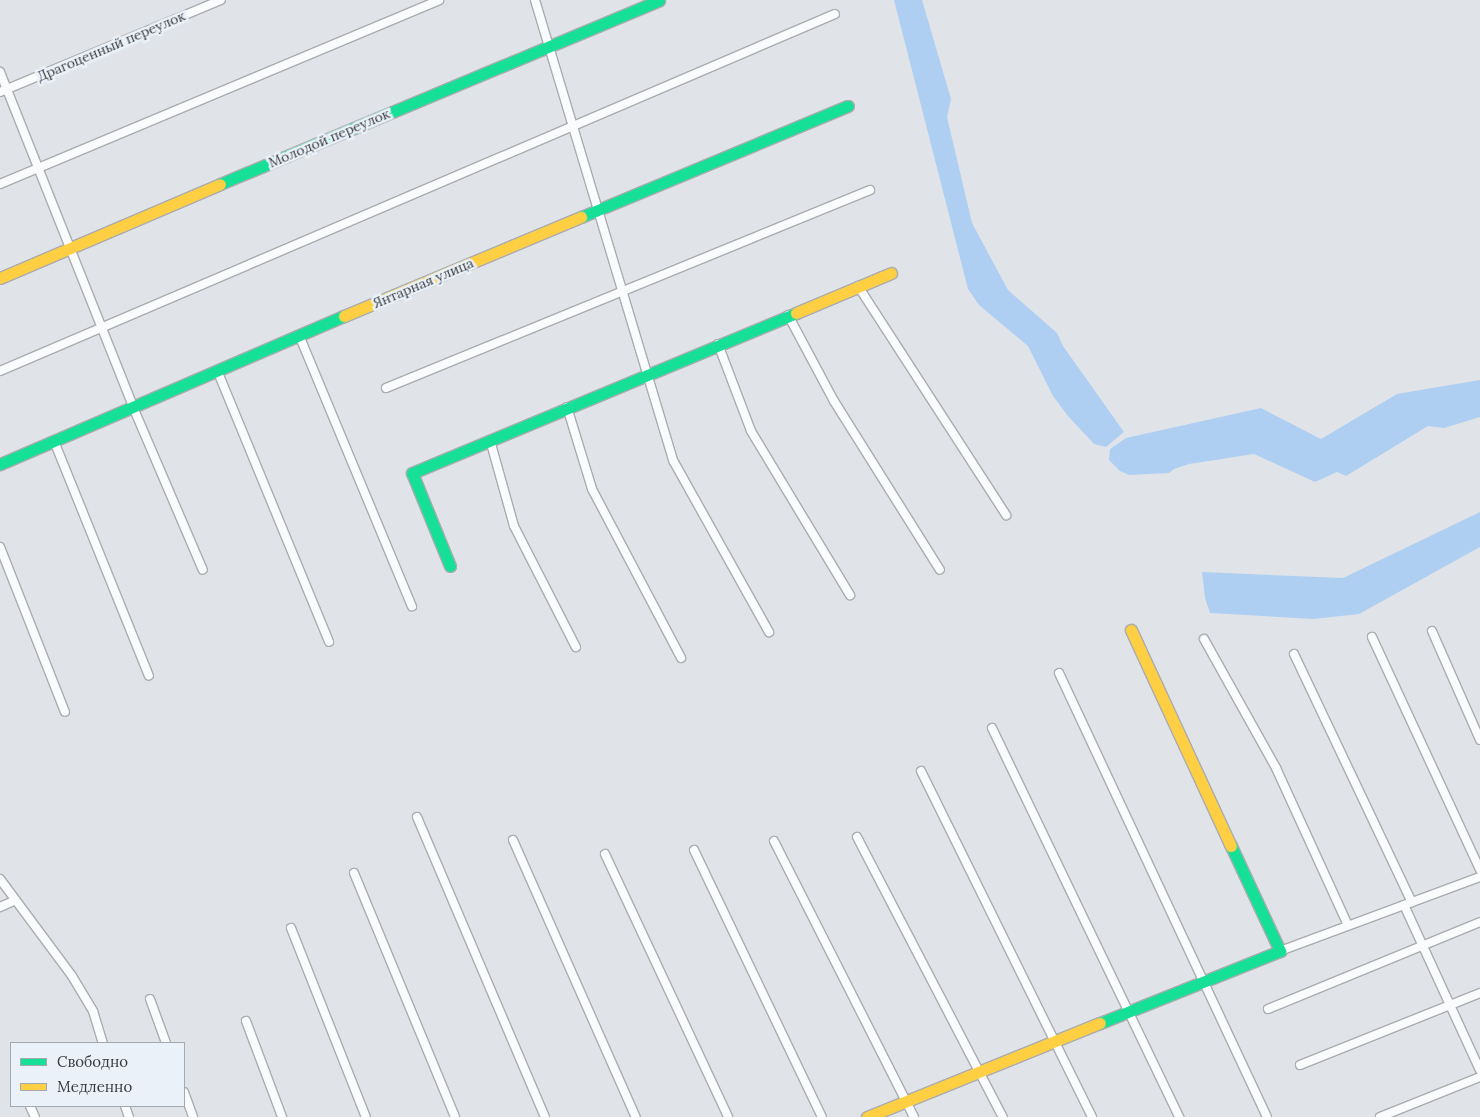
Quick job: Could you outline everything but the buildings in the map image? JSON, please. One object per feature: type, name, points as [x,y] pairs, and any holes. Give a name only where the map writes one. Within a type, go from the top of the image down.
[{"type":"street","name":"Драгоценный переулок","points":[[3,90],[221,0]]},
{"type":"street","points":[[0,184],[439,0]]},
{"type":"street","points":[[535,0],[674,462],[769,632]]},
{"type":"street","name":"Молодой переулок","points":[[0,278],[659,0]]},
{"type":"street","points":[[0,371],[835,14]]},
{"type":"street","points":[[0,72],[3,90],[38,168],[133,407],[203,570]]},
{"type":"street","name":"Янтарная улица","points":[[0,464],[299,335],[848,106]]},
{"type":"street","points":[[386,388],[870,190]]},
{"type":"street","points":[[450,566],[412,474],[567,407],[891,272]]},
{"type":"street","points":[[858,286],[1006,515]]},
{"type":"street","points":[[788,315],[834,401],[940,570]]},
{"type":"street","points":[[299,335],[412,606]]},
{"type":"street","points":[[718,344],[751,431],[850,595]]},
{"type":"street","points":[[217,370],[329,642]]},
{"type":"street","points":[[567,407],[592,489],[681,658]]},
{"type":"street","points":[[490,440],[514,526],[576,648]]},
{"type":"street","points":[[54,441],[149,676]]},
{"type":"street","points":[[0,548],[65,712]]},
{"type":"street","points":[[1131,630],[1280,951]]},
{"type":"street","points":[[1432,631],[1480,740]]},
{"type":"street","points":[[1372,637],[1480,870]]},
{"type":"street","points":[[1204,639],[1276,768],[1348,925]]},
{"type":"street","points":[[1294,654],[1412,902]]},
{"type":"street","points":[[1059,673],[1268,1117]]},
{"type":"street","points":[[992,728],[1179,1117]]},
{"type":"street","points":[[921,771],[1092,1117]]},
{"type":"street","points":[[417,817],[545,1117]]},
{"type":"street","points":[[857,837],[1003,1117]]},
{"type":"street","points":[[513,840],[636,1117]]},
{"type":"street","points":[[774,841],[914,1117]]},
{"type":"street","points":[[694,850],[822,1117]]},
{"type":"street","points":[[605,854],[728,1117]]},
{"type":"street","points":[[354,872],[455,1117]]},
{"type":"street","points":[[867,1117],[1280,951],[1480,877]]},
{"type":"street","points":[[0,879],[72,976],[93,1011],[104,1042]]},
{"type":"street","points":[[0,907],[16,900]]},
{"type":"street","points":[[1404,905],[1480,1070]]},
{"type":"street","points":[[1268,1009],[1480,922]]},
{"type":"street","points":[[291,928],[366,1117]]},
{"type":"street","points":[[1300,1065],[1480,993]]},
{"type":"street","points":[[150,999],[166,1042]]},
{"type":"street","points":[[246,1021],[282,1117]]},
{"type":"street","points":[[1380,1117],[1480,1077]]},
{"type":"street","points":[[185,1095],[193,1117]]},
{"type":"shaded area","points":[[894,0],[922,0],[951,99],[947,117],[972,223],[1008,290],[1057,333],[1063,346],[1124,432],[1106,447],[1094,444],[1068,416],[1053,396],[1028,346],[979,305],[968,289]]},
{"type":"shaded area","points":[[1480,380],[1480,417],[1444,428],[1428,426],[1346,476],[1337,472],[1315,482],[1254,454],[1189,464],[1174,469],[1169,473],[1129,475],[1120,471],[1109,460],[1110,449],[1126,438],[1261,408],[1321,439],[1397,394]]},
{"type":"shaded area","points":[[1480,512],[1480,547],[1359,614],[1313,619],[1210,613],[1205,598],[1202,572],[1343,578]]},
{"type":"traffic: fast","points":[[220,184],[659,0]]},
{"type":"traffic: fast","points":[[581,217],[848,106]]},
{"type":"traffic: fast","points":[[450,566],[412,473],[796,313]]},
{"type":"traffic: fast","points":[[0,464],[344,316]]},
{"type":"traffic: fast","points":[[1100,1023],[1280,951],[1231,846]]},
{"type":"traffic: slow","points":[[0,278],[220,184]]},
{"type":"traffic: slow","points":[[344,316],[581,217]]},
{"type":"traffic: slow","points":[[796,313],[891,273]]},
{"type":"traffic: slow","points":[[1131,630],[1231,846]]},
{"type":"traffic: slow","points":[[867,1117],[1100,1023]]}]
